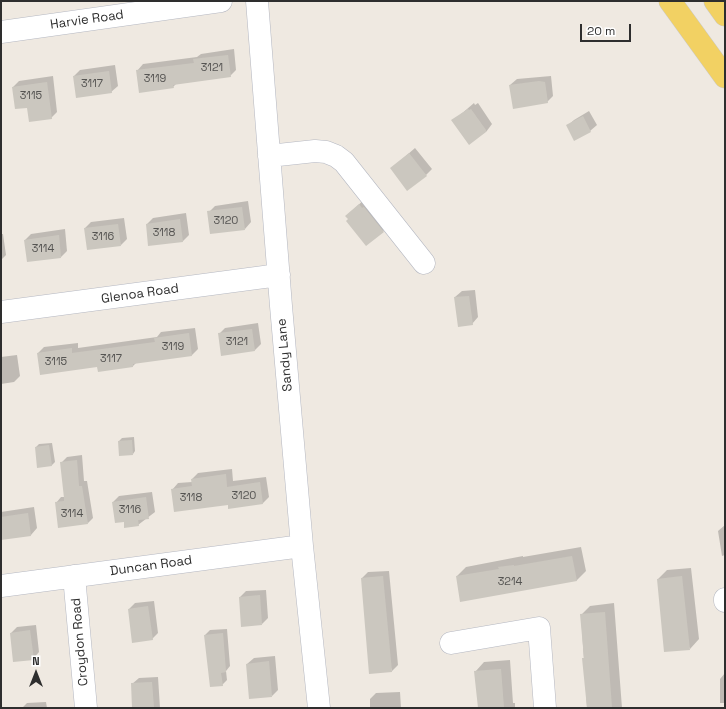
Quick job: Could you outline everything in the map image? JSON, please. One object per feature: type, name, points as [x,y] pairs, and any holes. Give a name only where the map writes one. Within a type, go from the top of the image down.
[{"type":"main road","points":[[670,1],[725,77]]},
{"type":"street","name":"Harvie Road","points":[[1,32],[99,9],[221,1]]},
{"type":"street","name":"Sandy Lane","points":[[257,1],[302,546],[319,708]]},
{"type":"street","points":[[269,156],[314,151],[326,152],[336,156],[344,162],[424,263]]},
{"type":"street","name":"Glenoa Road","points":[[1,312],[279,275]]},
{"type":"street","name":"Duncan Road","points":[[1,586],[302,546]]},
{"type":"street","name":"Croydon Road","points":[[74,576],[86,708]]},
{"type":"street","points":[[452,643],[539,628],[545,708]]},
{"type":"building","points":[[228,55],[231,77],[173,85],[174,88],[139,93],[136,70],[194,63],[193,59]]},
{"type":"building","points":[[109,71],[112,93],[76,98],[73,76]]},
{"type":"building","points":[[539,81],[545,82],[548,103],[513,109],[509,85]]},
{"type":"building","points":[[47,82],[52,119],[29,122],[27,108],[15,109],[12,87]]},
{"type":"building","points":[[468,109],[471,109],[486,130],[486,132],[469,145],[451,120]]},
{"type":"building","points":[[583,116],[591,132],[574,141],[566,125]]},
{"type":"building","points":[[409,153],[427,176],[407,191],[390,168]]},
{"type":"building","points":[[359,204],[362,208],[364,207],[384,232],[366,246],[346,221],[348,219],[345,216]]},
{"type":"building","points":[[242,207],[245,230],[210,234],[207,211]]},
{"type":"building","points":[[180,219],[183,242],[148,246],[146,224]]},
{"type":"building","points":[[118,224],[121,246],[87,250],[84,228]]},
{"type":"building","points":[[59,235],[61,258],[27,262],[24,240]]},
{"type":"building","points":[[469,296],[473,325],[458,327],[454,297]]},
{"type":"building","points":[[252,329],[255,351],[221,356],[218,333]]},
{"type":"building","points":[[189,333],[192,356],[133,364],[133,367],[98,372],[97,367],[40,375],[37,353],[72,348],[72,353],[155,342],[154,338]]},
{"type":"building","points":[[132,440],[133,455],[119,456],[118,441]]},
{"type":"building","points":[[49,445],[52,466],[37,468],[35,447]]},
{"type":"building","points":[[77,460],[79,486],[82,486],[88,524],[58,528],[55,502],[64,501],[60,462]]},
{"type":"building","points":[[226,474],[227,487],[260,482],[263,504],[228,509],[228,505],[174,512],[171,489],[192,486],[191,479]]},
{"type":"building","points":[[146,497],[149,519],[138,520],[139,526],[124,528],[124,522],[115,523],[112,502]]},
{"type":"building","points":[[28,513],[31,536],[1,540],[1,517]]},
{"type":"building","points":[[572,556],[577,581],[460,602],[456,576],[499,569],[498,567],[514,566]]},
{"type":"building","points":[[383,576],[392,672],[369,674],[361,578]]},
{"type":"building","points":[[682,576],[690,650],[664,652],[657,579]]},
{"type":"building","points":[[260,595],[262,625],[241,627],[239,597]]},
{"type":"building","points":[[148,606],[153,640],[132,643],[128,609]]},
{"type":"building","points":[[605,612],[612,708],[587,708],[582,658],[584,658],[580,614]]},
{"type":"building","points":[[30,630],[34,660],[13,662],[10,633]]},
{"type":"building","points":[[223,633],[226,672],[221,673],[223,686],[210,687],[204,635]]},
{"type":"building","points":[[269,661],[272,697],[249,699],[246,664]]},
{"type":"building","points":[[501,669],[504,708],[478,708],[474,671]]},
{"type":"building","points":[[152,682],[154,708],[132,708],[131,683]]}]
